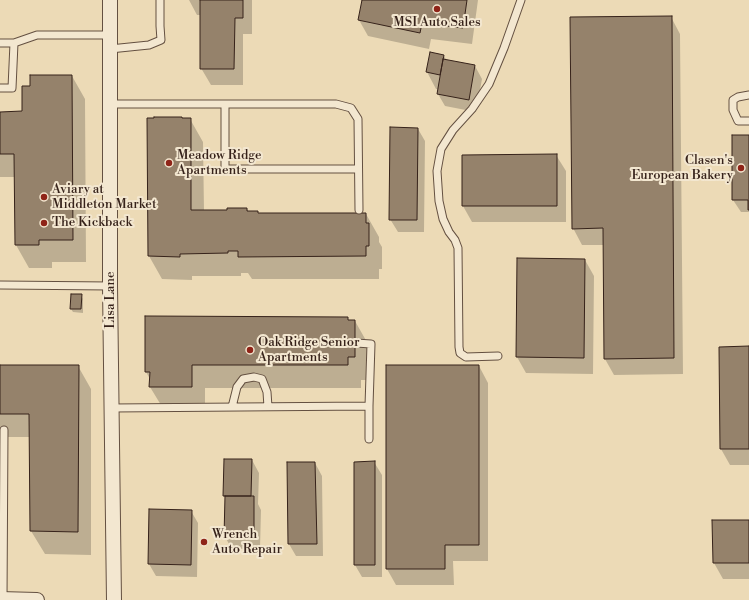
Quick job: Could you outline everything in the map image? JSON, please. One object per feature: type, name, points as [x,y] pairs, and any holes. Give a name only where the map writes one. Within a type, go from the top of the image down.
[{"type":"street","name":"Lisa Lane","points":[[110,0],[110,286],[114,600]]},
{"type":"street","points":[[1,599],[37,600]]},
{"type":"lane","points":[[110,49],[149,45],[161,40],[160,0]]},
{"type":"lane","points":[[498,356],[466,357],[460,353],[458,248],[443,219],[437,171],[441,149],[453,130],[472,109],[489,84],[504,48],[521,0]]},
{"type":"lane","points":[[0,43],[14,43],[37,35],[110,35]]},
{"type":"lane","points":[[0,88],[12,88],[14,43]]},
{"type":"lane","points":[[749,95],[738,97],[733,100],[733,110],[738,122],[749,121]]},
{"type":"lane","points":[[110,104],[336,104],[351,108],[358,119],[359,210]]},
{"type":"lane","points":[[225,105],[225,169],[358,169]]},
{"type":"lane","points":[[0,285],[110,286]]},
{"type":"lane","points":[[356,343],[371,344],[369,439]]},
{"type":"lane","points":[[232,407],[237,387],[243,379],[254,377],[262,379],[267,392],[268,406]]},
{"type":"lane","points":[[112,408],[369,406]]},
{"type":"lane","points":[[1,599],[4,430]]},
{"type":"building","points":[[200,0],[243,0],[243,18],[235,18],[234,69],[200,69]]},
{"type":"building","points":[[362,0],[467,0],[463,28],[422,23],[420,33],[358,20]]},
{"type":"building","points":[[672,16],[674,358],[604,359],[603,228],[572,229],[570,17]]},
{"type":"building","points":[[430,52],[444,55],[440,75],[426,72]]},
{"type":"building","points":[[443,59],[475,65],[469,100],[437,94]]},
{"type":"building","name":"Aviary at Middleton Market","points":[[30,75],[72,75],[73,240],[39,240],[39,245],[15,245],[14,154],[0,154],[0,112],[22,111],[22,86],[30,86]]},
{"type":"building","name":"Meadow Ridge Apartments","points":[[147,118],[191,118],[191,210],[227,210],[227,208],[247,208],[247,211],[258,211],[258,213],[366,213],[366,223],[369,223],[369,246],[366,246],[366,256],[238,257],[238,251],[228,251],[228,253],[180,254],[180,257],[148,256]]},
{"type":"building","points":[[390,127],[418,128],[417,220],[389,220]]},
{"type":"building","name":"Clasen's European Bakery","points":[[732,135],[749,135],[749,210],[748,200],[732,200]]},
{"type":"building","points":[[557,154],[557,206],[462,206],[462,155]]},
{"type":"building","points":[[517,258],[585,259],[584,358],[516,357]]},
{"type":"building","points":[[71,294],[82,294],[81,309],[70,309]]},
{"type":"building","name":"Oak Ridge Senior Apartments","points":[[145,316],[348,317],[348,320],[355,320],[355,357],[348,357],[348,365],[192,365],[192,387],[149,387],[150,372],[145,372]]},
{"type":"building","points":[[749,346],[749,449],[720,449],[719,347]]},
{"type":"building","points":[[0,365],[79,365],[78,532],[30,531],[29,414],[0,414]]},
{"type":"building","points":[[386,365],[479,365],[479,545],[445,545],[445,569],[386,569]]},
{"type":"building","points":[[224,459],[252,459],[251,496],[223,496]]},
{"type":"building","points":[[375,461],[375,565],[354,565],[354,462]]},
{"type":"building","points":[[287,462],[315,462],[317,544],[288,544]]},
{"type":"building","points":[[225,496],[254,496],[254,537],[224,537]]},
{"type":"building","points":[[149,509],[192,510],[191,565],[148,564]]},
{"type":"building","points":[[712,520],[749,520],[749,563],[713,563]]},
{"type":"place","name":"MSI Auto Sales","points":[[437,9]]},
{"type":"place","name":"Meadow Ridge Apartments","points":[[169,163]]},
{"type":"place","name":"Clasen's European Bakery","points":[[741,168]]},
{"type":"place","name":"Aviary at Middleton Market","points":[[44,197]]},
{"type":"place","name":"The Kickback","points":[[44,223]]},
{"type":"place","name":"Oak Ridge Senior Apartments","points":[[250,350]]},
{"type":"place","name":"Wrench Auto Repair","points":[[204,542]]}]
